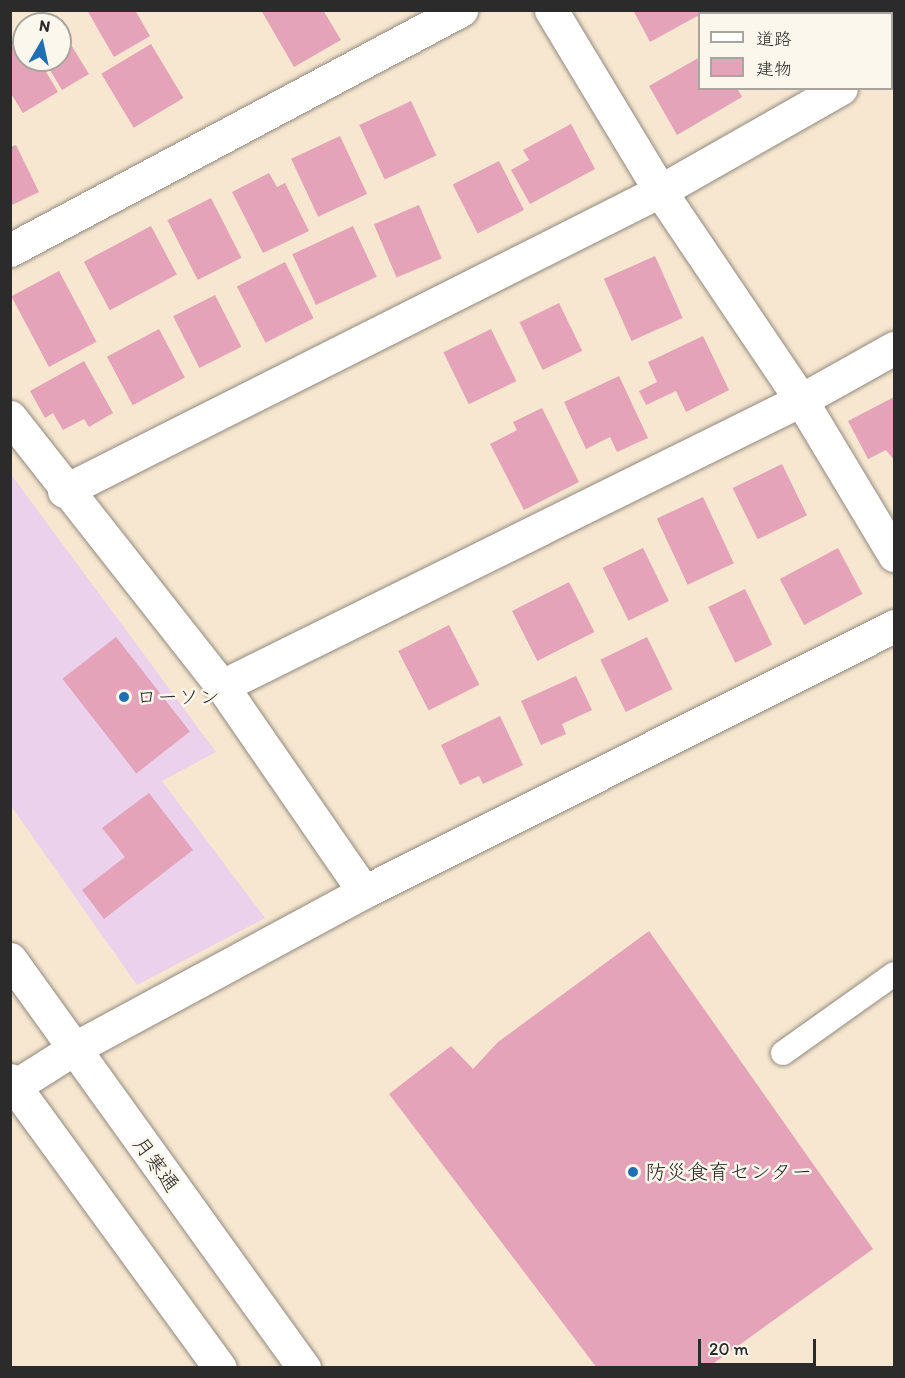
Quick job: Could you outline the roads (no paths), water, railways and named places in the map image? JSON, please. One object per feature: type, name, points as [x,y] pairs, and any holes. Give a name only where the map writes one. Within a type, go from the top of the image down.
[{"type":"main road","points":[[10,250],[461,10]]},
{"type":"main road","points":[[551,10],[660,191],[801,400],[894,555]]},
{"type":"main road","points":[[64,491],[660,191],[837,90]]},
{"type":"main road","points":[[222,686],[801,400],[894,348]]},
{"type":"main road","points":[[10,417],[64,491],[222,686],[364,892]]},
{"type":"main road","points":[[220,1368],[12,1085],[75,1048],[364,892],[894,626]]},
{"type":"main road","name":"月寒通","points":[[10,959],[304,1368]]},
{"type":"lane","points":[[783,1053],[894,974]]},
{"type":"place","name":"ローソン","points":[[124,697]]},
{"type":"place","name":"防災食育センター","points":[[633,1172]]}]
